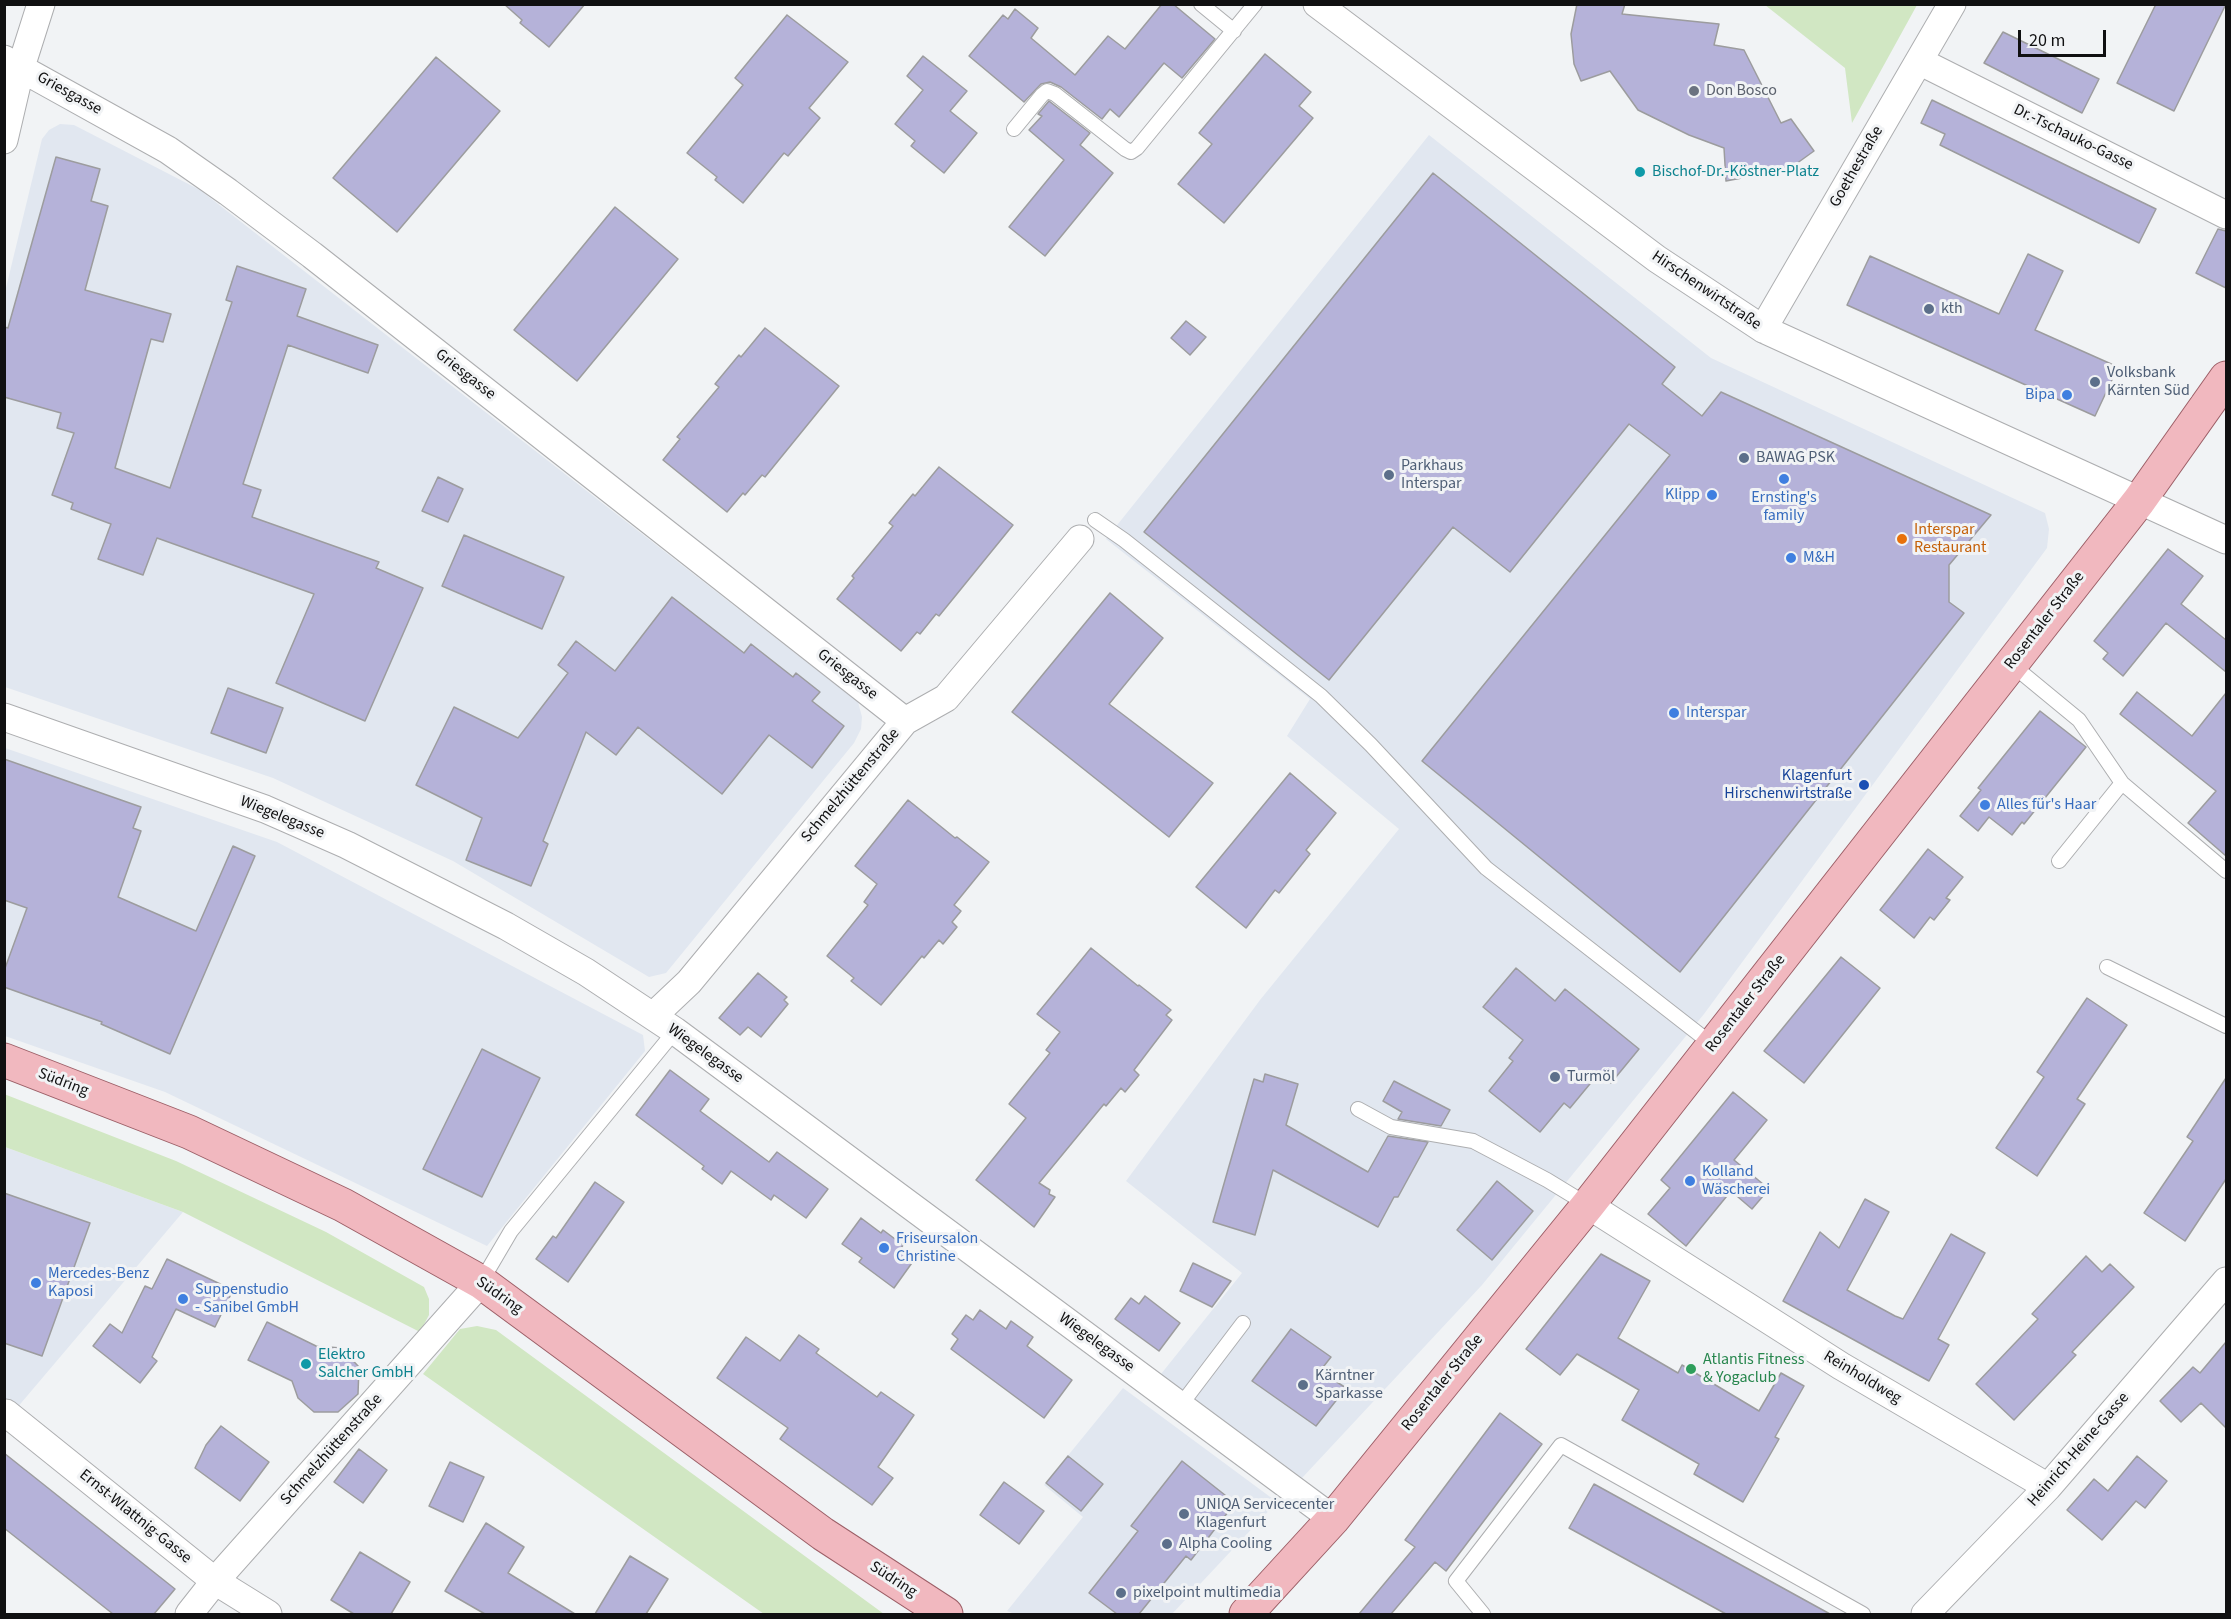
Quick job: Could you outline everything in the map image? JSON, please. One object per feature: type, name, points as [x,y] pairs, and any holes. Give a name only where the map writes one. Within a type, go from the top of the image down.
[{"type":"main road","name":"Rosentaler Straße","points":[[1246,1614],[1334,1519],[1588,1204],[2139,501],[2226,378]]},
{"type":"main road","name":"Südring","points":[[4,1060],[199,1137],[343,1205],[481,1282],[823,1534],[946,1614]]},
{"type":"street","points":[[4,140],[13,63],[41,4]]},
{"type":"street","name":"Hirschenwirtstraße","points":[[1317,4],[1658,260],[1763,329],[2226,540]]},
{"type":"street","name":"Goethestraße","points":[[1763,329],[1952,4]]},
{"type":"street","name":"Dr.-Tschauko-Gasse","points":[[1919,61],[2226,215]]},
{"type":"street","name":"Griesgasse","points":[[13,63],[168,150],[303,248],[905,721]]},
{"type":"street","name":"Schmelzhüttenstraße","points":[[653,1016],[689,982],[905,721],[946,698],[1087,529]]},
{"type":"street","name":"Wiegelegasse","points":[[4,717],[265,809],[347,845],[506,926],[586,972],[675,1031],[1334,1519]]},
{"type":"street","name":"Reinholdweg","points":[[1588,1204],[1841,1366],[2048,1487]]},
{"type":"street","name":"Heinrich-Heine-Gasse","points":[[1925,1614],[2048,1487],[2226,1281]]},
{"type":"street","name":"Schmelzhüttenstraße","points":[[189,1614],[215,1581],[481,1282]]},
{"type":"street","name":"Ernst-Wlattnig-Gasse","points":[[6,1413],[215,1581],[268,1614]]},
{"type":"lane","points":[[1201,4],[1234,31]]},
{"type":"lane","points":[[1014,129],[1047,91],[1055,94],[1131,152],[1137,148],[1255,4]]},
{"type":"lane","points":[[1087,529],[1124,540],[1321,696],[1371,745],[1486,868],[1713,1045]]},
{"type":"lane","points":[[2012,664],[2079,720],[2122,783],[2226,871]]},
{"type":"lane","points":[[2059,861],[2122,783]]},
{"type":"lane","points":[[2107,967],[2226,1026]]},
{"type":"lane","name":"Schmelzhüttenstraße","points":[[481,1282],[511,1231],[675,1031]]},
{"type":"lane","points":[[1358,1109],[1391,1127],[1473,1142],[1588,1204]]},
{"type":"lane","points":[[1180,1406],[1243,1323]]},
{"type":"lane","points":[[1483,1614],[1456,1581],[1561,1445],[1863,1614]]},
{"type":"shaded area","points":[[60,124],[74,125],[200,190],[858,702],[862,717],[861,729],[854,743],[666,973],[649,977],[453,861],[273,778],[5,687],[5,292],[42,139],[49,130]]},
{"type":"shaded area","points":[[1429,135],[1711,358],[2045,513],[2049,529],[2047,548],[1704,1014],[1482,1285],[1302,1478],[1161,1374],[1242,1273],[1126,1181],[1260,1000],[1399,829],[1287,736],[1310,699],[1106,539]]},
{"type":"shaded area","points":[[5,748],[277,842],[643,1035],[645,1051],[487,1246],[165,1092],[5,1036]]},
{"type":"shaded area","points":[[5,1147],[183,1212],[5,1422]]},
{"type":"shaded area","points":[[1123,1388],[1277,1502],[1172,1614],[1015,1614],[1007,1611],[1083,1517],[1044,1485]]},
{"type":"green space","points":[[1765,5],[1917,5],[1852,123],[1845,68]]},
{"type":"green space","points":[[4,1094],[176,1161],[326,1232],[424,1287],[429,1299],[429,1315],[420,1332],[183,1212],[5,1147]]},
{"type":"green space","points":[[477,1326],[496,1330],[884,1614],[764,1614],[423,1374],[460,1329]]},
{"type":"building","points":[[504,4],[585,4],[549,47],[520,23],[522,20]]},
{"type":"building","points":[[1162,4],[1173,4],[1215,39],[1182,78],[1164,63],[1119,117],[1110,109],[1102,119],[1061,87],[1050,82],[1041,84],[1024,102],[969,56],[1003,15],[1008,19],[1015,9],[1038,28],[1031,38],[1075,75],[1108,36],[1125,49]]},
{"type":"building","name":"Don Bosco","points":[[1577,4],[1625,4],[1622,14],[1719,24],[1714,45],[1744,50],[1781,123],[1791,119],[1814,151],[1789,169],[1726,181],[1724,148],[1689,135],[1638,110],[1610,71],[1581,81],[1574,64],[1571,34]]},
{"type":"building","points":[[2156,4],[2226,4],[2174,111],[2117,83]]},
{"type":"building","points":[[787,15],[848,62],[809,108],[820,118],[788,156],[784,153],[743,203],[715,180],[717,177],[687,153],[743,85],[735,78]]},
{"type":"building","points":[[2003,32],[2099,79],[2082,113],[1984,63]]},
{"type":"building","points":[[1265,54],[1311,92],[1299,106],[1313,118],[1224,223],[1178,184],[1212,144],[1199,133]]},
{"type":"building","points":[[923,56],[967,91],[950,111],[977,133],[944,173],[911,146],[915,141],[895,124],[923,90],[907,76]]},
{"type":"building","points":[[436,57],[500,111],[397,232],[333,178]]},
{"type":"building","points":[[1932,100],[2156,209],[2139,243],[1940,145],[1945,134],[1921,123]]},
{"type":"building","points":[[1049,101],[1090,133],[1080,145],[1113,173],[1045,256],[1009,227],[1064,160],[1029,130],[1042,116],[1038,114]]},
{"type":"building","points":[[56,157],[100,169],[91,201],[108,206],[85,290],[171,314],[163,342],[151,339],[115,468],[170,488],[232,302],[226,300],[237,266],[306,289],[297,316],[378,345],[368,373],[288,345],[243,484],[261,490],[252,517],[379,562],[376,568],[423,588],[365,721],[276,683],[314,594],[157,538],[143,575],[98,559],[111,524],[71,509],[73,503],[52,495],[74,433],[57,428],[61,413],[4,397],[4,327],[8,328]]},
{"type":"building","points":[[1433,173],[1675,367],[1662,384],[1702,416],[1721,392],[1991,515],[1949,565],[1949,602],[1964,613],[1680,972],[1422,761],[1670,455],[1629,424],[1510,572],[1453,527],[1329,680],[1144,532]]},
{"type":"building","points":[[615,207],[678,259],[577,381],[514,330]]},
{"type":"building","points":[[2218,229],[2226,231],[2226,288],[2196,273]]},
{"type":"building","points":[[2028,254],[2063,271],[2035,330],[2118,367],[2095,416],[1847,305],[1870,256],[1999,314]]},
{"type":"building","points":[[1186,321],[1206,337],[1190,355],[1171,338]]},
{"type":"building","points":[[765,328],[839,386],[765,477],[762,475],[727,512],[663,460],[680,439],[677,437],[719,387],[715,384]]},
{"type":"building","points":[[939,467],[1013,525],[939,616],[936,614],[920,634],[917,632],[901,651],[837,599],[854,578],[852,576],[893,526],[889,523]]},
{"type":"building","points":[[438,477],[463,489],[448,522],[422,511]]},
{"type":"building","points":[[464,535],[564,577],[542,629],[442,586]]},
{"type":"building","points":[[2168,549],[2203,576],[2181,604],[2226,640],[2226,672],[2166,623],[2123,676],[2103,659],[2108,653],[2094,641]]},
{"type":"building","points":[[1110,593],[1163,638],[1109,704],[1213,783],[1169,837],[1012,712]]},
{"type":"building","points":[[672,597],[744,653],[751,644],[793,677],[796,673],[820,692],[812,701],[844,726],[812,768],[769,735],[722,794],[638,727],[616,755],[586,732],[543,841],[548,844],[531,886],[466,860],[482,818],[416,785],[454,707],[518,738],[568,673],[558,665],[576,641],[615,671]]},
{"type":"building","points":[[228,688],[283,708],[266,753],[211,733]]},
{"type":"building","points":[[2137,692],[2192,736],[2226,693],[2226,856],[2188,823],[2216,791],[2120,714]]},
{"type":"building","points":[[2040,711],[2086,747],[2024,824],[2022,822],[2012,835],[1989,817],[1978,831],[1960,816],[1981,790],[1978,788]]},
{"type":"building","points":[[4,759],[141,807],[133,828],[141,831],[118,897],[196,931],[233,846],[255,856],[170,1054],[101,1024],[102,1022],[4,987],[4,971],[27,908],[4,900]]},
{"type":"building","points":[[1290,773],[1336,813],[1306,850],[1310,854],[1279,893],[1275,890],[1246,928],[1196,887]]},
{"type":"building","points":[[908,800],[989,862],[954,905],[961,911],[952,922],[957,927],[943,944],[939,940],[924,958],[922,956],[881,1005],[851,981],[854,978],[827,956],[868,905],[864,902],[877,884],[855,866]]},
{"type":"building","points":[[1928,849],[1963,877],[1946,898],[1950,900],[1934,920],[1930,917],[1914,938],[1880,910]]},
{"type":"building","points":[[1091,948],[1171,1010],[1166,1015],[1172,1020],[1134,1070],[1139,1075],[1125,1092],[1121,1088],[1106,1106],[1104,1104],[1039,1183],[1050,1190],[1049,1194],[1055,1197],[1034,1227],[976,1180],[1026,1118],[1009,1104],[1050,1053],[1046,1050],[1060,1032],[1037,1014]]},
{"type":"building","points":[[1841,957],[1880,988],[1804,1083],[1764,1051]]},
{"type":"building","points":[[1516,968],[1555,1001],[1565,989],[1639,1049],[1611,1083],[1599,1073],[1570,1108],[1564,1103],[1540,1132],[1489,1091],[1513,1061],[1509,1058],[1523,1040],[1483,1007]]},
{"type":"building","points":[[758,973],[787,997],[784,1000],[788,1004],[761,1037],[748,1027],[740,1035],[719,1018]]},
{"type":"building","points":[[2087,998],[2127,1025],[2077,1099],[2085,1104],[2037,1176],[1996,1148],[2044,1077],[2037,1072]]},
{"type":"building","points":[[482,1049],[540,1078],[482,1197],[423,1169]]},
{"type":"building","points":[[670,1070],[709,1099],[700,1111],[769,1162],[777,1152],[828,1189],[806,1218],[774,1195],[771,1200],[731,1171],[722,1184],[702,1169],[704,1166],[636,1115]]},
{"type":"building","points":[[1265,1074],[1298,1084],[1286,1125],[1368,1172],[1388,1136],[1428,1142],[1398,1197],[1394,1197],[1378,1227],[1273,1170],[1255,1235],[1213,1222],[1254,1079],[1263,1082]]},
{"type":"building","points":[[2226,1078],[2226,1179],[2185,1241],[2144,1213],[2193,1141],[2187,1137]]},
{"type":"building","points":[[1394,1081],[1450,1110],[1441,1126],[1398,1119],[1402,1112],[1383,1101]]},
{"type":"building","points":[[1733,1092],[1767,1120],[1734,1160],[1769,1189],[1752,1209],[1731,1191],[1686,1246],[1648,1214],[1670,1188],[1661,1180]]},
{"type":"building","points":[[1497,1181],[1533,1211],[1492,1260],[1457,1230]]},
{"type":"building","points":[[595,1182],[624,1202],[568,1282],[536,1259],[553,1236],[556,1238]]},
{"type":"building","name":"Mercedes-Benz Kaposi","points":[[4,1193],[90,1223],[42,1356],[4,1343]]},
{"type":"building","points":[[1865,1199],[1889,1212],[1847,1290],[1895,1316],[1903,1319],[1951,1234],[1985,1253],[1938,1339],[1949,1345],[1929,1381],[1783,1301],[1820,1232],[1839,1248]]},
{"type":"building","points":[[861,1218],[881,1233],[883,1230],[903,1245],[900,1250],[914,1260],[894,1288],[859,1262],[862,1258],[842,1244]]},
{"type":"building","points":[[1601,1254],[1650,1281],[1618,1338],[1678,1373],[1682,1365],[1759,1411],[1781,1373],[1804,1386],[1775,1437],[1779,1439],[1743,1502],[1694,1474],[1699,1464],[1622,1420],[1639,1390],[1577,1354],[1560,1375],[1526,1349]]},
{"type":"building","points":[[2086,1256],[2102,1272],[2110,1264],[2134,1287],[2072,1352],[2076,1355],[2014,1420],[1976,1384],[2038,1319],[2032,1314]]},
{"type":"building","name":"Suppenstudio - Sanibel GmbH","points":[[167,1259],[233,1290],[215,1327],[176,1309],[152,1357],[157,1361],[140,1383],[93,1346],[110,1324],[122,1333],[145,1286],[152,1289]]},
{"type":"building","points":[[1193,1263],[1231,1281],[1212,1307],[1180,1291]]},
{"type":"building","points":[[1145,1296],[1180,1323],[1159,1351],[1115,1319],[1131,1298],[1139,1304]]},
{"type":"building","points":[[980,1310],[1006,1329],[1011,1321],[1033,1337],[1027,1346],[1072,1380],[1044,1418],[951,1349],[958,1339],[952,1334],[966,1315],[973,1320]]},
{"type":"building","name":"Elektro Salcher GmbH","points":[[267,1322],[316,1346],[341,1348],[359,1367],[358,1394],[338,1412],[314,1412],[298,1398],[292,1381],[248,1360]]},
{"type":"building","points":[[1291,1329],[1331,1357],[1320,1371],[1346,1388],[1316,1426],[1252,1381]]},
{"type":"building","points":[[799,1335],[819,1349],[816,1353],[877,1397],[881,1392],[914,1415],[878,1467],[893,1478],[872,1505],[780,1439],[788,1428],[717,1378],[746,1337],[780,1361]]},
{"type":"building","points":[[2226,1342],[2226,1428],[2201,1403],[2181,1422],[2160,1401],[2193,1367],[2200,1373]]},
{"type":"building","points":[[1500,1413],[1542,1444],[1446,1571],[1435,1562],[1391,1614],[1359,1614],[1415,1547],[1405,1540]]},
{"type":"building","points":[[221,1426],[269,1462],[240,1501],[195,1468],[206,1445]]},
{"type":"building","points":[[359,1449],[387,1470],[363,1503],[334,1482]]},
{"type":"building","points":[[4,1453],[175,1589],[154,1614],[113,1614],[4,1528]]},
{"type":"building","points":[[1068,1456],[1103,1484],[1081,1511],[1046,1483]]},
{"type":"building","points":[[2137,1456],[2167,1481],[2145,1508],[2136,1501],[2102,1540],[2067,1510],[2094,1479],[2108,1491]]},
{"type":"building","points":[[1182,1461],[1235,1503],[1191,1560],[1186,1556],[1139,1614],[1117,1614],[1089,1593],[1138,1531],[1131,1526]]},
{"type":"building","points":[[450,1462],[484,1477],[463,1522],[429,1506]]},
{"type":"building","points":[[1004,1482],[1044,1511],[1019,1544],[980,1515]]},
{"type":"building","points":[[1594,1484],[1830,1614],[1726,1614],[1569,1528]]},
{"type":"building","points":[[486,1523],[524,1547],[508,1573],[575,1614],[485,1614],[445,1591]]},
{"type":"building","points":[[360,1552],[410,1582],[391,1614],[354,1614],[331,1600]]},
{"type":"building","points":[[630,1556],[668,1579],[646,1614],[595,1614]]},
{"type":"place","name":"Don Bosco","points":[[1694,91]]},
{"type":"place","name":"Bischof-Dr.-Köstner-Platz","points":[[1640,172]]},
{"type":"place","name":"kth","points":[[1929,309]]},
{"type":"place","name":"Volksbank Kärnten Süd","points":[[2095,382]]},
{"type":"place","name":"Bipa","points":[[2067,395]]},
{"type":"place","name":"BAWAG PSK","points":[[1744,458]]},
{"type":"place","name":"Parkhaus Interspar","points":[[1389,475]]},
{"type":"place","name":"Ernsting's family","points":[[1784,479]]},
{"type":"place","name":"Klipp","points":[[1712,495]]},
{"type":"place","name":"Interspar Restaurant","points":[[1902,539]]},
{"type":"place","name":"M&H","points":[[1791,558]]},
{"type":"place","name":"Interspar","points":[[1674,713]]},
{"type":"place","name":"Klagenfurt Hirschenwirtstraße","points":[[1864,785]]},
{"type":"place","name":"Alles für's Haar","points":[[1985,805]]},
{"type":"place","name":"Turmöl","points":[[1555,1077]]},
{"type":"place","name":"Kolland Wäscherei","points":[[1690,1181]]},
{"type":"place","name":"Friseursalon Christine","points":[[884,1248]]},
{"type":"place","name":"Mercedes-Benz Kaposi","points":[[36,1283]]},
{"type":"place","name":"Suppenstudio - Sanibel GmbH","points":[[183,1299]]},
{"type":"place","name":"Elektro Salcher GmbH","points":[[306,1364]]},
{"type":"place","name":"Atlantis Fitness & Yogaclub","points":[[1691,1369]]},
{"type":"place","name":"Kärntner Sparkasse","points":[[1303,1385]]},
{"type":"place","name":"UNIQA Servicecenter Klagenfurt","points":[[1184,1514]]},
{"type":"place","name":"Alpha Cooling","points":[[1167,1544]]},
{"type":"place","name":"pixelpoint multimedia","points":[[1121,1593]]}]
